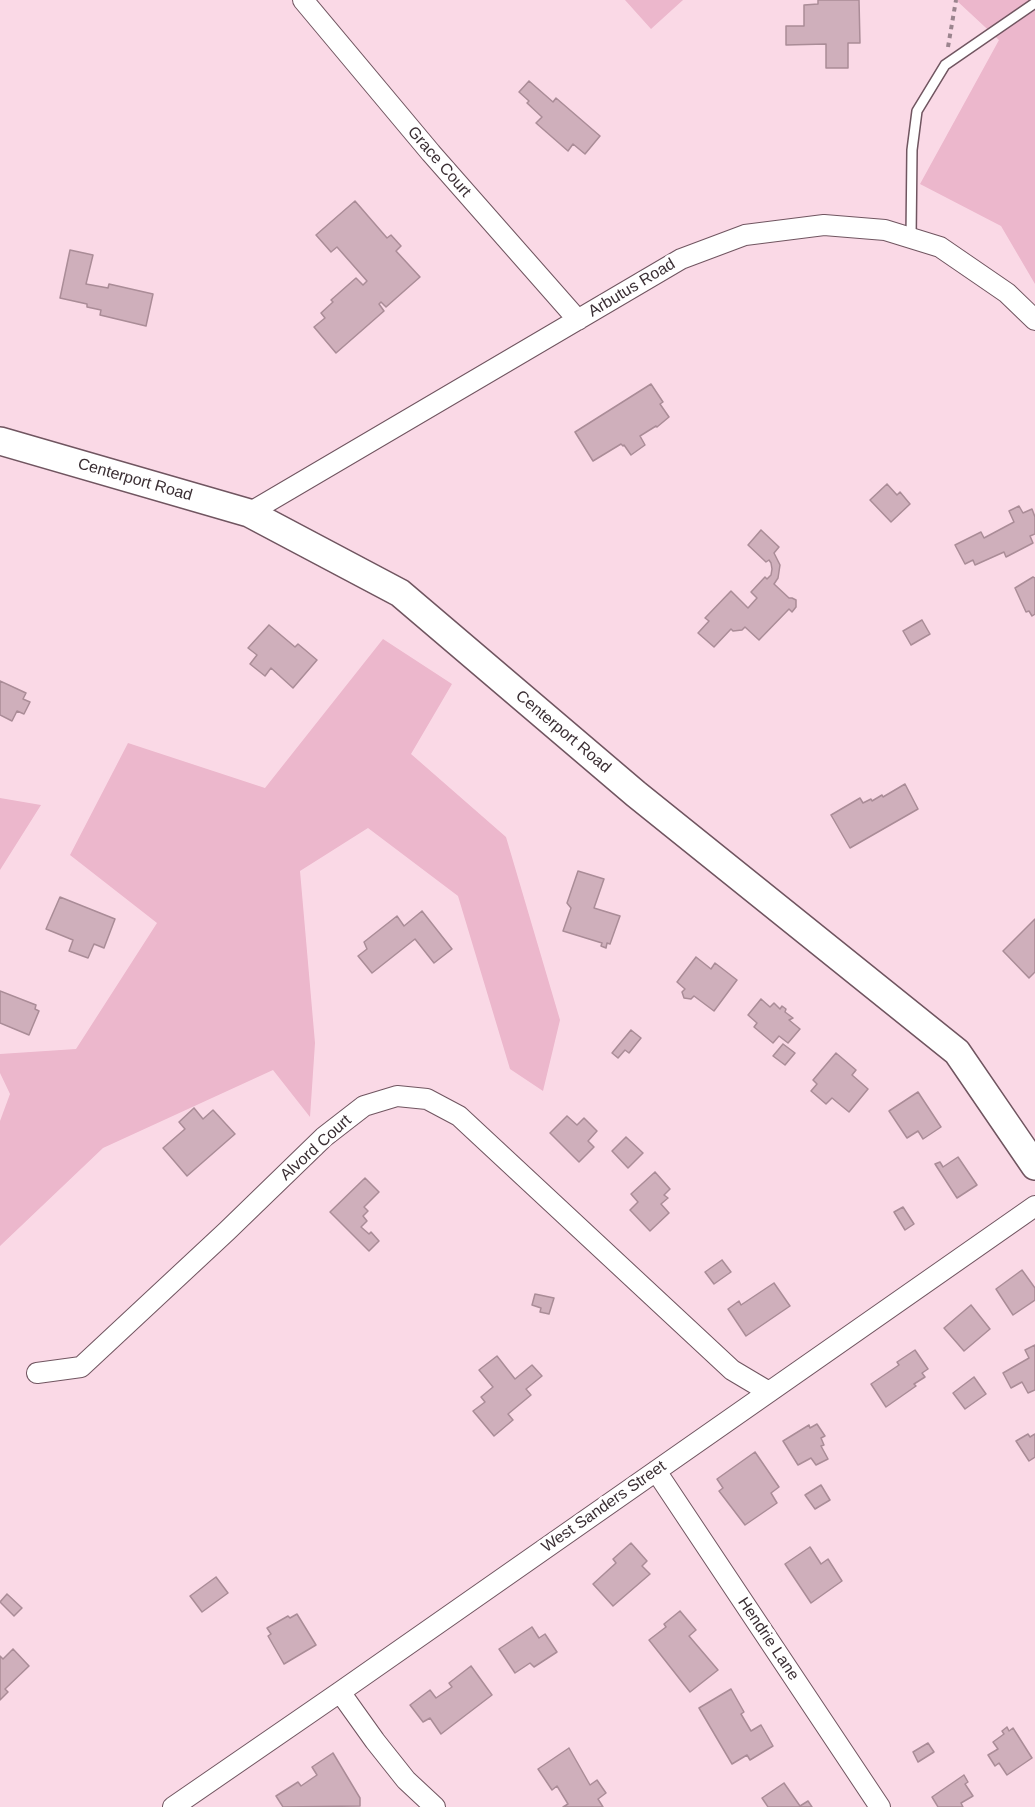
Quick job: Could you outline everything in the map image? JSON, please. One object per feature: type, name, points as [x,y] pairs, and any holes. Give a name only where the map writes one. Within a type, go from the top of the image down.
[{"type":"main road","name":"Centerport Road","points":[[0,441],[249,513],[400,593],[636,794],[957,1052],[1035,1166]]},
{"type":"street","name":"Grace Court","points":[[303,0],[430,153],[578,320]]},
{"type":"street","name":"Arbutus Road","points":[[249,513],[681,259],[745,235],[824,225],[885,230],[939,247],[1007,293],[1035,320]]},
{"type":"street","name":"Alvord Court","points":[[37,1373],[81,1367],[324,1137],[364,1106],[397,1096],[427,1099],[459,1116],[716,1356],[732,1370],[769,1392]]},
{"type":"street","name":"West Sanders Street","points":[[173,1807],[1035,1206]]},
{"type":"street","name":"Hendrie Lane","points":[[656,1471],[880,1807]]},
{"type":"street","points":[[340,1692],[406,1780],[435,1807]]},
{"type":"lane","points":[[911,238],[912,150],[917,111],[945,65],[1035,3]]},
{"type":"path","points":[[945,65],[956,0]]},
{"type":"shaded area","points":[[625,0],[683,0],[651,29]]},
{"type":"shaded area","points":[[956,0],[1035,0],[1035,284],[1001,226],[920,184],[999,40]]},
{"type":"shaded area","points":[[383,639],[452,684],[411,754],[506,837],[560,1020],[543,1091],[510,1069],[458,896],[368,828],[300,871],[315,1043],[310,1117],[273,1070],[103,1148],[0,1246],[0,1121],[10,1094],[0,1073],[0,1054],[76,1049],[157,923],[70,855],[128,743],[265,788]]},
{"type":"shaded area","points":[[0,798],[41,805],[0,870]]},
{"type":"building","points":[[818,0],[859,0],[860,43],[848,43],[848,68],[826,68],[826,44],[786,45],[786,26],[804,26],[804,5],[818,4]]},
{"type":"building","points":[[529,81],[553,102],[556,98],[600,136],[585,154],[573,144],[568,151],[536,123],[542,117],[519,92]]},
{"type":"building","points":[[355,201],[387,238],[391,235],[401,246],[396,251],[420,277],[386,307],[381,302],[379,304],[384,311],[336,353],[314,327],[325,318],[321,313],[333,302],[331,300],[356,278],[363,285],[367,281],[337,247],[331,252],[316,235]]},
{"type":"building","points":[[70,250],[93,255],[86,284],[108,288],[109,284],[153,294],[146,326],[100,315],[101,310],[87,307],[87,304],[60,298]]},
{"type":"building","points":[[651,384],[663,402],[660,404],[669,417],[640,436],[645,445],[631,455],[621,444],[593,461],[575,432]]},
{"type":"building","points":[[887,484],[897,495],[900,492],[910,504],[891,522],[870,500]]},
{"type":"building","points":[[1019,506],[1023,513],[1032,509],[1035,517],[1035,534],[1030,536],[1033,543],[1006,557],[1004,552],[975,565],[973,560],[965,564],[955,545],[981,532],[984,538],[1014,522],[1009,511]]},
{"type":"building","points":[[761,530],[779,547],[774,553],[780,565],[778,578],[774,584],[789,598],[796,600],[796,607],[792,612],[789,609],[759,640],[745,627],[742,630],[733,631],[731,629],[714,647],[698,633],[709,621],[705,618],[731,591],[748,608],[757,598],[751,592],[765,577],[767,579],[771,575],[769,560],[766,562],[748,545]]},
{"type":"building","points":[[1035,578],[1035,614],[1032,616],[1029,611],[1026,612],[1015,588]]},
{"type":"building","points":[[922,620],[930,634],[911,645],[903,631]]},
{"type":"building","points":[[269,625],[295,647],[298,644],[317,660],[293,688],[271,668],[265,676],[250,664],[257,655],[248,648]]},
{"type":"building","points":[[0,681],[26,693],[23,699],[30,702],[24,714],[17,711],[12,721],[0,715]]},
{"type":"building","points":[[905,784],[918,809],[850,848],[831,815],[860,798],[863,803],[871,799],[872,801]]},
{"type":"building","points":[[578,871],[604,879],[594,908],[620,916],[610,944],[607,943],[606,948],[601,946],[602,943],[563,931],[571,908],[567,903]]},
{"type":"building","points":[[60,897],[115,919],[104,948],[94,944],[88,958],[69,951],[73,940],[46,929]]},
{"type":"building","points":[[422,911],[452,949],[434,963],[415,939],[372,973],[358,956],[367,949],[364,942],[397,916],[404,926]]},
{"type":"building","points":[[1035,919],[1035,972],[1029,978],[1003,951]]},
{"type":"building","points":[[696,957],[711,969],[715,963],[737,980],[714,1011],[694,996],[691,999],[684,998],[682,992],[685,989],[677,982]]},
{"type":"building","points":[[0,991],[36,1005],[35,1009],[39,1011],[29,1035],[0,1023]]},
{"type":"building","points":[[761,999],[770,1007],[774,1003],[780,1009],[782,1006],[786,1009],[785,1012],[793,1018],[789,1020],[800,1029],[788,1043],[779,1036],[773,1043],[754,1027],[757,1023],[748,1015]]},
{"type":"building","points":[[631,1030],[641,1038],[629,1053],[625,1050],[618,1058],[612,1053]]},
{"type":"building","points":[[783,1044],[795,1053],[785,1065],[773,1056]]},
{"type":"building","points":[[836,1053],[856,1070],[852,1075],[868,1089],[849,1112],[832,1098],[826,1104],[811,1091],[817,1084],[813,1080]]},
{"type":"building","points":[[918,1092],[941,1127],[923,1139],[918,1131],[907,1138],[889,1111]]},
{"type":"building","points":[[194,1108],[203,1119],[213,1110],[235,1134],[187,1176],[163,1148],[185,1129],[179,1122]]},
{"type":"building","points":[[567,1116],[577,1125],[584,1118],[597,1131],[588,1141],[594,1147],[579,1162],[550,1133]]},
{"type":"building","points":[[626,1137],[643,1153],[628,1168],[612,1151]]},
{"type":"building","points":[[958,1157],[977,1185],[957,1198],[935,1164],[940,1162],[943,1167]]},
{"type":"building","points":[[655,1172],[670,1189],[664,1195],[668,1198],[661,1204],[669,1213],[650,1231],[630,1210],[638,1202],[631,1194]]},
{"type":"building","points":[[365,1178],[379,1192],[364,1207],[368,1211],[363,1216],[367,1221],[361,1227],[369,1234],[371,1232],[379,1241],[369,1251],[330,1212]]},
{"type":"building","points":[[903,1207],[914,1224],[905,1230],[894,1212]]},
{"type":"building","points":[[722,1260],[731,1272],[714,1284],[705,1272]]},
{"type":"building","points":[[1022,1270],[1035,1288],[1035,1300],[1013,1315],[996,1289]]},
{"type":"building","points":[[774,1283],[790,1306],[746,1336],[728,1309],[739,1301],[741,1305]]},
{"type":"building","points":[[535,1294],[554,1298],[549,1314],[540,1312],[541,1308],[532,1305]]},
{"type":"building","points":[[971,1305],[990,1329],[964,1351],[944,1328]]},
{"type":"building","points":[[1035,1345],[1035,1390],[1028,1393],[1022,1382],[1011,1388],[1003,1373],[1029,1358],[1025,1350]]},
{"type":"building","points":[[915,1350],[928,1369],[922,1373],[925,1377],[886,1407],[871,1384],[899,1365],[897,1362]]},
{"type":"building","points":[[497,1356],[515,1379],[532,1365],[542,1376],[526,1389],[531,1395],[508,1414],[513,1420],[494,1436],[473,1411],[485,1402],[481,1397],[493,1387],[479,1370]]},
{"type":"building","points":[[974,1377],[986,1394],[965,1409],[953,1393]]},
{"type":"building","points":[[817,1424],[825,1436],[821,1438],[824,1445],[821,1446],[828,1459],[816,1465],[811,1458],[798,1465],[783,1441],[809,1425],[810,1428]]},
{"type":"building","points":[[1028,1434],[1030,1437],[1035,1434],[1035,1457],[1029,1461],[1016,1441]]},
{"type":"building","points":[[755,1452],[779,1487],[771,1493],[777,1503],[745,1525],[719,1491],[723,1488],[717,1479]]},
{"type":"building","points":[[821,1485],[830,1500],[815,1509],[805,1495]]},
{"type":"building","points":[[631,1543],[647,1561],[642,1566],[650,1574],[613,1606],[593,1584],[616,1563],[613,1559]]},
{"type":"building","points":[[810,1547],[821,1564],[828,1559],[842,1581],[811,1603],[785,1564]]},
{"type":"building","points":[[216,1577],[228,1593],[202,1612],[190,1596]]},
{"type":"building","points":[[7,1594],[22,1608],[14,1616],[0,1602]]},
{"type":"building","points":[[680,1611],[696,1630],[689,1636],[718,1670],[690,1692],[649,1640],[666,1627],[664,1624]]},
{"type":"building","points":[[297,1614],[316,1645],[284,1664],[268,1636],[271,1634],[267,1628],[288,1616],[290,1618]]},
{"type":"building","points":[[532,1627],[539,1638],[545,1634],[557,1652],[534,1667],[530,1663],[515,1673],[499,1649]]},
{"type":"building","points":[[13,1649],[29,1666],[5,1689],[8,1692],[0,1700],[0,1656],[3,1659]]},
{"type":"building","points":[[471,1666],[492,1695],[441,1734],[430,1718],[423,1722],[410,1705],[430,1690],[436,1698],[452,1687],[449,1683]]},
{"type":"building","points":[[731,1689],[744,1712],[741,1714],[751,1731],[761,1725],[773,1746],[750,1760],[747,1755],[732,1764],[699,1708]]},
{"type":"building","points":[[1007,1727],[1009,1731],[1013,1728],[1032,1758],[1007,1775],[999,1763],[995,1766],[988,1755],[998,1749],[993,1742],[1004,1734],[1002,1731]]},
{"type":"building","points":[[928,1743],[934,1752],[918,1762],[913,1752]]},
{"type":"building","points":[[569,1748],[590,1785],[597,1780],[606,1793],[598,1799],[603,1807],[563,1807],[568,1804],[557,1786],[552,1790],[538,1769]]},
{"type":"building","points":[[333,1753],[360,1798],[360,1806],[283,1807],[276,1796],[298,1782],[301,1786],[317,1775],[312,1767]]},
{"type":"building","points":[[964,1775],[968,1782],[965,1784],[973,1796],[961,1803],[963,1807],[938,1807],[932,1797]]},
{"type":"building","points":[[784,1783],[800,1806],[808,1801],[812,1807],[768,1807],[762,1798]]}]
